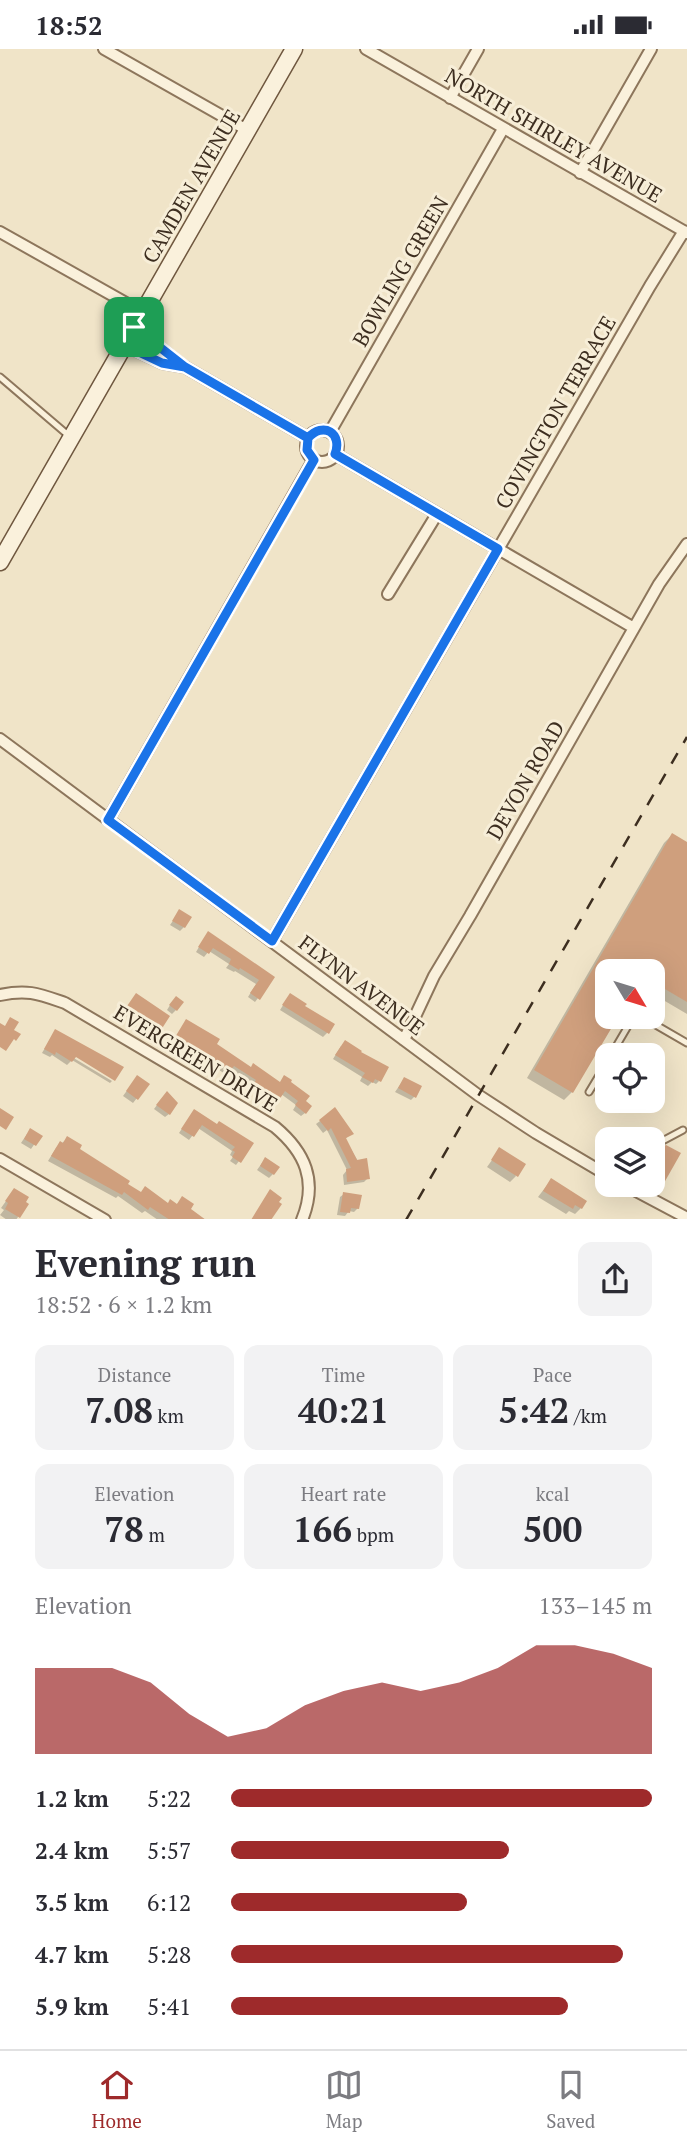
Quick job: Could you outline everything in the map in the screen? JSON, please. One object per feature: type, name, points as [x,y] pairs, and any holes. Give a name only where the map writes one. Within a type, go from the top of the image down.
[{"type":"main road","name":"CAMDEN AVENUE","points":[[0,562],[294,49]]},
{"type":"street","points":[[104,49],[247,130]]},
{"type":"street","name":"NORTH SHIRLEY AVENUE","points":[[366,49],[685,232]]},
{"type":"street","points":[[450,98],[478,49]]},
{"type":"street","points":[[580,173],[650,49]]},
{"type":"street","name":"BOWLING GREEN","points":[[330,432],[503,129]]},
{"type":"street","points":[[0,232],[138,320],[185,367],[308,438]]},
{"type":"street","name":"COVINGTON TERRACE","points":[[272,941],[650,286],[685,232]]},
{"type":"street","points":[[124,345],[162,363],[185,367]]},
{"type":"street","points":[[315,431],[330,432],[338,444],[335,454],[323,462],[314,460],[307,450],[308,438],[315,431]]},
{"type":"street","points":[[335,454],[634,628]]},
{"type":"street","points":[[108,820],[314,460]]},
{"type":"street","points":[[388,594],[437,514]]},
{"type":"street","name":"DEVON ROAD","points":[[404,1040],[434,976],[471,916],[659,584],[687,544]]},
{"type":"street","name":"FLYNN AVENUE","points":[[0,739],[404,1040],[519,1122],[595,1168]]},
{"type":"street","name":"EVERGREEN DRIVE","points":[[0,995],[36,992],[65,1003],[275,1127],[298,1151],[307,1171],[309,1193],[303,1219]]},
{"type":"street","points":[[1,1162],[103,1219]]},
{"type":"street","points":[[646,1197],[682,1218]]},
{"type":"lane","points":[[0,377],[71,437]]},
{"type":"lane","points":[[618,1043],[631,1021],[649,1021],[687,1043]]},
{"type":"lane","points":[[589,1092],[595,1082]]},
{"type":"lane","points":[[665,1140],[683,1130]]},
{"type":"building","points":[[672,833],[687,842],[687,1002],[665,989],[665,959],[599,959]]},
{"type":"building","points":[[179,909],[192,917],[185,928],[172,921]]},
{"type":"building","points":[[208,931],[275,977],[260,1000],[250,993],[259,980],[229,964],[231,959],[213,948],[209,954],[198,947]]},
{"type":"building","points":[[595,965],[595,1029],[611,1029],[603,1043],[595,1043],[595,1056],[573,1093],[534,1070]]},
{"type":"building","points":[[136,993],[170,1016],[161,1030],[140,1014],[137,1017],[125,1009]]},
{"type":"building","points":[[290,993],[307,1004],[305,1006],[335,1024],[329,1034],[282,1005]]},
{"type":"building","points":[[176,996],[184,1002],[177,1011],[169,1005]]},
{"type":"building","points":[[10,1017],[19,1022],[14,1030],[21,1034],[6,1051],[0,1047],[0,1023],[5,1026]]},
{"type":"building","points":[[186,1019],[220,1039],[217,1044],[251,1067],[253,1063],[280,1082],[284,1075],[292,1080],[291,1082],[310,1096],[306,1101],[312,1106],[306,1114],[295,1105],[298,1101],[285,1091],[279,1100],[234,1066],[230,1071],[210,1057],[174,1039]]},
{"type":"building","points":[[55,1029],[124,1067],[115,1081],[76,1057],[72,1062],[56,1052],[55,1055],[44,1049]]},
{"type":"building","points":[[345,1040],[389,1067],[381,1082],[375,1079],[373,1083],[362,1077],[365,1073],[335,1055]]},
{"type":"building","points":[[137,1075],[150,1084],[138,1100],[126,1091]]},
{"type":"building","points":[[404,1077],[422,1086],[416,1098],[398,1088]]},
{"type":"building","points":[[167,1091],[178,1103],[170,1115],[156,1105]]},
{"type":"building","points":[[335,1107],[354,1134],[346,1138],[357,1160],[367,1158],[370,1179],[347,1182],[346,1169],[351,1168],[331,1128],[328,1131],[319,1120]]},
{"type":"building","points":[[0,1108],[14,1117],[6,1130],[0,1126]]},
{"type":"building","points":[[194,1109],[254,1143],[241,1163],[232,1157],[235,1147],[202,1125],[194,1137],[181,1129]]},
{"type":"building","points":[[30,1128],[43,1136],[36,1146],[24,1139]]},
{"type":"building","points":[[67,1136],[82,1145],[80,1149],[130,1181],[128,1184],[141,1192],[145,1186],[168,1203],[170,1199],[177,1204],[182,1196],[194,1204],[191,1209],[205,1219],[168,1219],[150,1207],[148,1210],[124,1192],[122,1195],[51,1156],[60,1141],[63,1143]]},
{"type":"building","points":[[665,1146],[681,1153],[665,1181]]},
{"type":"building","points":[[499,1147],[526,1164],[518,1177],[491,1160]]},
{"type":"building","points":[[265,1157],[280,1167],[274,1175],[260,1166]]},
{"type":"building","points":[[551,1178],[587,1201],[582,1209],[575,1205],[573,1209],[543,1191]]},
{"type":"building","points":[[14,1188],[29,1197],[26,1202],[29,1204],[20,1218],[5,1209],[8,1203],[5,1201]]},
{"type":"building","points":[[270,1189],[282,1198],[279,1202],[282,1204],[272,1219],[252,1219]]},
{"type":"building","points":[[343,1192],[362,1195],[359,1209],[351,1208],[350,1213],[340,1212]]},
{"type":"railway","points":[[407,1219],[687,737]]},
{"type":"route","points":[[134,327],[124,345],[162,363],[185,367],[246,403],[308,438],[315,431],[330,432],[337,439],[335,454],[498,549],[272,941],[108,820],[314,460],[307,450],[308,438],[185,367],[134,327]]}]
